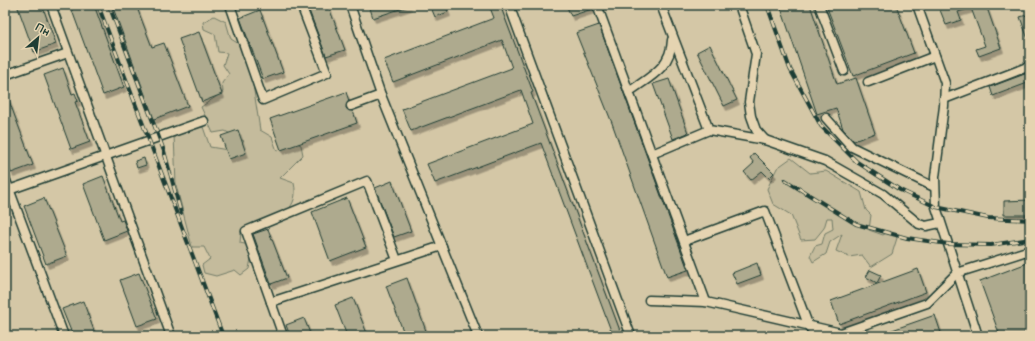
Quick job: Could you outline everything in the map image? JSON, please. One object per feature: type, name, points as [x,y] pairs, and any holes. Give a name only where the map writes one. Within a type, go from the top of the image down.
[{"type":"street","points":[[51,5],[171,336]]},
{"type":"street","points":[[230,5],[263,100],[327,73],[301,5]]},
{"type":"street","points":[[350,5],[381,95],[478,336]]},
{"type":"street","points":[[509,5],[631,336]]},
{"type":"street","points":[[597,5],[706,302]]},
{"type":"street","points":[[661,5],[708,130]]},
{"type":"street","points":[[739,5],[756,54],[749,102],[750,116],[756,130],[765,140]]},
{"type":"street","points":[[819,5],[844,71]]},
{"type":"street","points":[[917,5],[944,83],[944,99],[934,187],[936,207],[978,336]]},
{"type":"street","points":[[629,92],[665,65],[672,52],[672,37]]},
{"type":"street","points":[[5,76],[68,53]]},
{"type":"street","points":[[868,82],[935,56]]},
{"type":"street","points":[[944,99],[1030,66]]},
{"type":"street","points":[[351,106],[381,95]]},
{"type":"street","points":[[826,118],[852,147],[934,187]]},
{"type":"street","points":[[9,190],[204,121]]},
{"type":"street","points":[[652,154],[708,130],[765,140],[825,161],[883,194],[919,224],[926,226],[940,223]]},
{"type":"street","points":[[5,178],[64,336]]},
{"type":"street","points":[[283,336],[246,231],[367,181],[397,260]]},
{"type":"street","points":[[684,241],[765,211],[809,327],[818,336]]},
{"type":"street","points":[[271,302],[442,246]]},
{"type":"street","points":[[649,300],[706,302],[809,327],[841,333],[927,303],[957,273],[1030,250]]},
{"type":"shaded area","points":[[5,5],[1030,5],[1030,336],[5,336]]},
{"type":"shaded area","points":[[214,16],[226,22],[231,39],[239,44],[252,78],[260,130],[272,137],[277,151],[293,141],[301,145],[303,155],[280,178],[294,183],[294,199],[287,211],[275,220],[261,227],[254,223],[241,231],[240,243],[249,245],[252,253],[249,269],[241,275],[235,270],[216,276],[204,273],[202,265],[210,259],[204,247],[192,247],[176,185],[174,135],[182,127],[203,127],[210,147],[228,150],[232,155],[244,141],[225,131],[213,133],[201,107],[223,92],[222,83],[229,74],[223,65],[227,53],[218,52],[215,34],[204,29],[203,22]]},
{"type":"shaded area","points":[[791,158],[810,173],[826,171],[861,192],[866,210],[871,215],[869,230],[883,235],[890,231],[897,238],[892,254],[871,267],[862,255],[849,257],[836,251],[842,234],[830,242],[826,254],[813,262],[810,256],[815,246],[822,244],[825,233],[833,229],[832,218],[827,218],[824,228],[815,239],[801,240],[791,215],[773,204],[767,189],[777,168]]},
{"type":"building","points":[[17,5],[42,5],[56,44],[34,52]]},
{"type":"building","points":[[70,5],[94,5],[124,87],[103,95]]},
{"type":"building","points":[[112,5],[136,5],[152,47],[164,43],[188,106],[154,119]]},
{"type":"building","points":[[307,5],[328,5],[345,50],[326,56]]},
{"type":"building","points":[[369,5],[409,5],[409,6],[373,18]]},
{"type":"building","points":[[430,5],[445,5],[448,12],[435,17]]},
{"type":"building","points":[[489,5],[500,5],[533,92],[531,93],[622,336],[613,336],[541,143],[435,183],[427,164],[533,124],[521,90],[411,131],[402,109],[512,68],[502,40],[393,82],[384,60],[494,18]]},
{"type":"building","points":[[566,5],[592,5],[592,9],[571,16]]},
{"type":"building","points":[[780,5],[810,5],[837,84],[856,78],[875,133],[854,141],[843,129],[836,108],[817,114]]},
{"type":"building","points":[[826,5],[896,5],[914,53],[853,76]]},
{"type":"building","points":[[938,5],[986,5],[1001,48],[979,56],[976,49],[985,46],[971,8],[958,12],[961,20],[946,25]]},
{"type":"building","points":[[260,10],[283,72],[263,79],[240,18]]},
{"type":"building","points":[[1030,14],[1030,42],[1029,42],[1020,17]]},
{"type":"building","points":[[599,25],[688,270],[667,277],[612,123],[576,33]]},
{"type":"building","points":[[199,32],[222,94],[202,102],[179,39]]},
{"type":"building","points":[[710,45],[737,100],[724,106],[697,52]]},
{"type":"building","points":[[63,68],[72,94],[75,93],[78,101],[75,102],[90,142],[71,149],[44,75]]},
{"type":"building","points":[[1030,72],[1030,82],[993,96],[990,87]]},
{"type":"building","points":[[669,79],[688,133],[673,139],[653,84]]},
{"type":"building","points":[[5,90],[33,165],[11,173],[5,157]]},
{"type":"building","points":[[346,92],[349,101],[346,108],[353,111],[357,123],[281,150],[270,119]]},
{"type":"building","points":[[238,130],[246,153],[229,159],[221,136]]},
{"type":"building","points":[[754,153],[774,173],[769,178],[762,171],[751,180],[744,172],[754,163],[750,158]]},
{"type":"building","points":[[144,158],[146,165],[137,168],[135,161]]},
{"type":"building","points":[[103,176],[120,221],[123,220],[127,231],[104,240],[83,184]]},
{"type":"building","points":[[392,181],[411,231],[394,237],[375,188]]},
{"type":"building","points":[[44,198],[67,256],[46,264],[24,206]]},
{"type":"building","points":[[347,198],[366,247],[330,261],[312,212]]},
{"type":"building","points":[[1030,200],[1030,215],[1004,215],[1004,201]]},
{"type":"building","points":[[268,229],[287,278],[271,284],[253,234]]},
{"type":"building","points":[[1030,262],[1030,336],[1000,336],[980,281]]},
{"type":"building","points":[[757,263],[761,275],[737,284],[732,273]]},
{"type":"building","points":[[918,269],[926,292],[839,324],[831,301]]},
{"type":"building","points":[[870,270],[881,275],[877,283],[866,277]]},
{"type":"building","points":[[139,273],[157,319],[137,326],[120,280]]},
{"type":"building","points":[[407,278],[426,331],[412,336],[405,336],[386,286]]},
{"type":"building","points":[[353,298],[368,336],[347,336],[335,305]]},
{"type":"building","points":[[83,301],[96,336],[73,336],[62,309]]},
{"type":"building","points":[[935,315],[942,336],[878,336],[878,335]]},
{"type":"building","points":[[304,318],[311,336],[290,336],[286,325]]},
{"type":"railway","points":[[98,5],[223,336]]},
{"type":"railway","points":[[109,5],[164,151],[181,213]]},
{"type":"railway","points":[[767,5],[790,69],[821,126],[857,162],[900,190],[936,207],[988,218],[1030,220]]},
{"type":"railway","points":[[785,180],[856,224],[907,238],[948,244],[991,245],[1030,239]]}]
